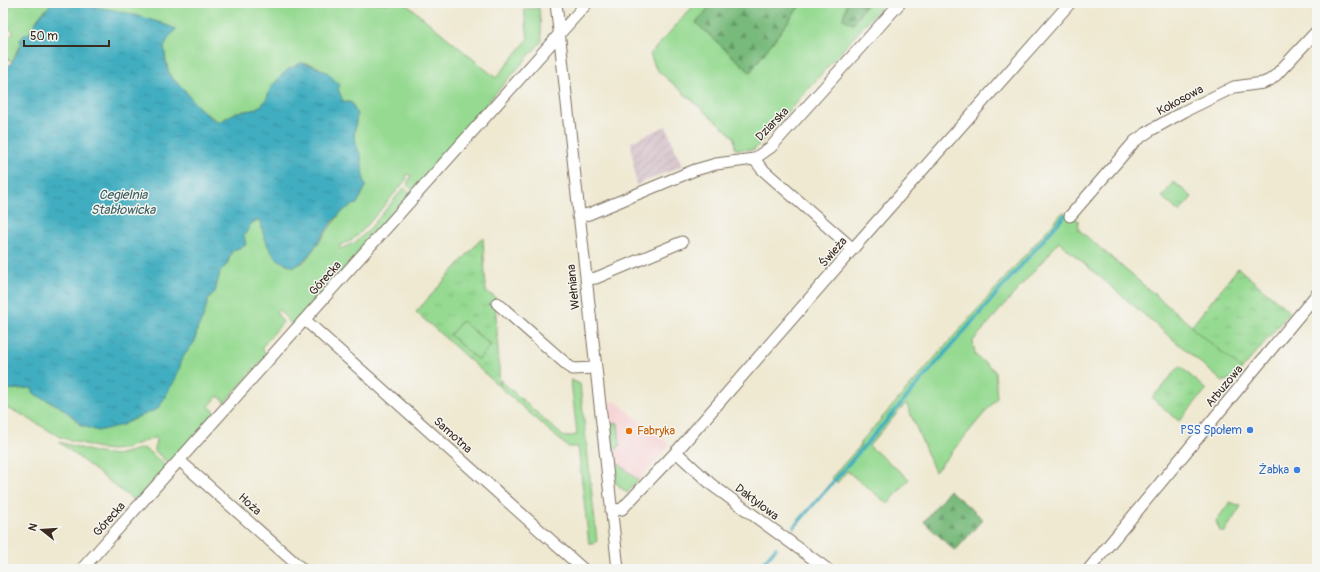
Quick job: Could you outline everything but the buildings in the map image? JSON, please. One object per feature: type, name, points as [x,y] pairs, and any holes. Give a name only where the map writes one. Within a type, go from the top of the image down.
[{"type":"street","name":"Wełniana","points":[[556,3],[578,216],[618,569]]},
{"type":"street","name":"Górecka","points":[[82,569],[587,3]]},
{"type":"street","name":"Dziarska","points":[[578,216],[589,214],[695,170],[716,164],[754,159],[771,147],[900,3]]},
{"type":"street","name":"Świeża","points":[[611,511],[622,509],[676,452],[853,248],[1070,3]]},
{"type":"street","name":"Kokosowa","points":[[1070,216],[1135,141],[1151,130],[1185,111],[1234,87],[1263,83],[1270,80],[1317,31]]},
{"type":"street","points":[[754,159],[762,169],[853,248]]},
{"type":"street","points":[[586,279],[596,278],[682,242]]},
{"type":"street","name":"Arbuzowa","points":[[1089,569],[1317,294]]},
{"type":"street","points":[[497,303],[572,370],[595,368]]},
{"type":"street","name":"Samotna","points":[[305,320],[583,569]]},
{"type":"street","name":"Daktylowa","points":[[676,452],[712,485],[827,569]]},
{"type":"street","name":"Hoża","points":[[179,460],[302,569]]},
{"type":"shaded area","points":[[666,126],[682,166],[636,185],[631,142]]},
{"type":"shaded area","points":[[615,401],[670,445],[627,493],[616,483],[608,402]]},
{"type":"green space","points":[[13,3],[52,3],[41,14],[30,33],[18,48],[12,62],[3,55],[4,44],[14,32],[3,24],[3,14]]},
{"type":"green space","points":[[72,3],[405,3],[496,78],[528,39],[524,9],[539,8],[542,41],[472,120],[472,124],[413,191],[407,185],[411,175],[407,174],[406,180],[364,229],[352,240],[339,246],[340,249],[354,243],[367,232],[404,188],[411,193],[293,326],[279,310],[276,312],[283,322],[261,348],[267,355],[225,402],[218,396],[209,406],[215,412],[169,464],[155,451],[156,437],[123,449],[110,450],[60,437],[19,413],[3,407],[3,390],[32,388],[40,397],[65,410],[80,425],[122,425],[136,418],[176,378],[183,357],[195,341],[197,329],[203,318],[208,300],[215,292],[220,272],[227,264],[232,251],[251,224],[259,219],[264,236],[294,267],[304,262],[339,215],[350,205],[359,200],[366,186],[361,156],[354,135],[357,115],[352,103],[343,101],[335,82],[328,73],[314,65],[301,63],[287,70],[271,87],[267,98],[262,105],[252,110],[237,112],[219,122],[204,112],[192,101],[185,90],[170,76],[164,46],[176,29],[158,22]]},
{"type":"green space","points":[[696,3],[713,3],[696,22],[750,72],[802,3],[847,3],[843,19],[867,5],[867,3],[884,3],[754,150],[735,149],[734,137],[656,69],[650,54]]},
{"type":"green space","points":[[713,3],[802,3],[750,72],[696,23]]},
{"type":"green space","points":[[847,3],[867,3],[853,24],[843,19]]},
{"type":"green space","points":[[1174,182],[1192,197],[1179,212],[1162,197]]},
{"type":"green space","points":[[1063,212],[1078,220],[1079,230],[1242,369],[1237,376],[1223,382],[1059,242],[973,341],[975,355],[995,371],[997,398],[935,472],[906,403],[869,446],[909,479],[888,504],[847,471],[837,483],[831,478],[861,445],[859,444]]},
{"type":"green space","points":[[483,237],[486,292],[495,297],[500,387],[416,312]],"holes":[[[462,321],[491,345],[478,360],[450,335]]]},
{"type":"green space","points":[[1238,268],[1290,312],[1242,369],[1191,327]]},
{"type":"green space","points":[[462,320],[491,346],[478,361],[449,335]]},
{"type":"green space","points":[[1180,366],[1206,390],[1179,421],[1152,398]]},
{"type":"green space","points":[[500,380],[564,437],[577,435],[571,380],[580,384],[597,541],[594,544],[589,544],[578,447],[568,447],[500,387]]},
{"type":"green space","points":[[618,423],[620,446],[617,446],[618,449],[613,450],[610,424]]},
{"type":"green space","points":[[59,442],[98,453],[117,455],[143,448],[167,467],[138,499],[132,499]]},
{"type":"green space","points":[[613,459],[638,480],[627,493],[616,483]]},
{"type":"green space","points":[[949,490],[983,519],[955,551],[924,522]]},
{"type":"green space","points":[[1230,502],[1241,506],[1224,533],[1220,531],[1216,521]]},
{"type":"water","name":"Cegielnia Stabłowicka","points":[[52,3],[82,5],[115,10],[176,29],[165,45],[166,60],[170,75],[200,109],[219,122],[237,112],[252,110],[262,105],[267,98],[271,87],[287,70],[301,63],[314,66],[328,73],[340,86],[338,89],[343,101],[352,103],[357,115],[354,135],[361,156],[366,186],[357,204],[349,207],[334,220],[310,253],[301,263],[294,267],[281,261],[271,252],[259,219],[251,224],[244,236],[246,245],[232,251],[227,264],[220,272],[215,292],[208,300],[203,318],[197,329],[195,341],[183,357],[176,378],[158,409],[122,425],[98,431],[80,425],[77,420],[59,406],[34,394],[32,388],[3,390],[3,71],[12,62],[21,44],[20,40],[24,35],[30,33],[37,21]]},
{"type":"waterway","points":[[794,527],[1065,215]]},
{"type":"waterway","points":[[758,569],[776,548]]},
{"type":"place","name":"PSS Społem","points":[[1250,430]]},
{"type":"place","name":"Fabryka","points":[[629,431]]},
{"type":"place","name":"Żabka","points":[[1297,470]]}]
